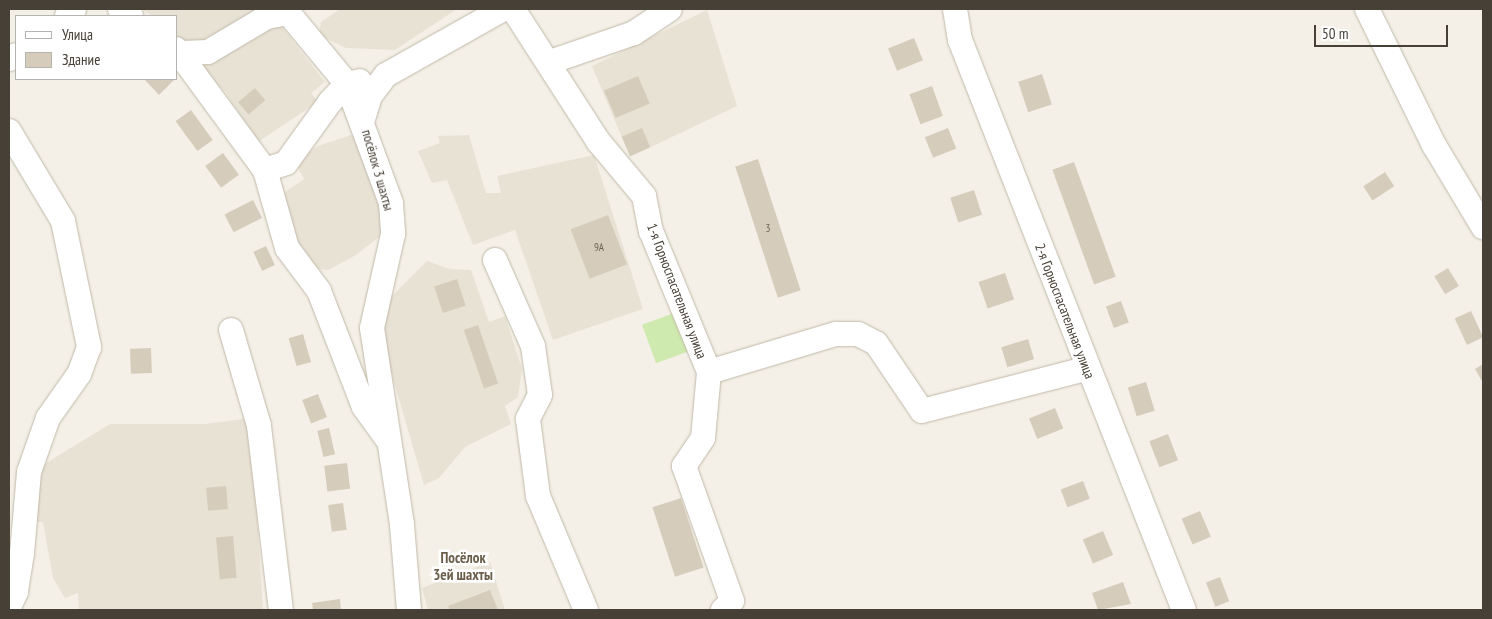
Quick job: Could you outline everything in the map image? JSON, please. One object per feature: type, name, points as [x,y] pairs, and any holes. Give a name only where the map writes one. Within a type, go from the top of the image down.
[{"type":"street","points":[[265,170],[286,163],[347,84],[386,75],[503,9]]},
{"type":"street","name":"1-я Горноспасательная улица","points":[[513,9],[550,62],[598,141],[644,196],[651,231],[709,372],[703,438],[684,466],[728,605]]},
{"type":"street","points":[[550,62],[634,33],[670,9]]},
{"type":"street","name":"2-я Горноспасательная улица","points":[[955,9],[960,40],[1086,369],[1184,610]]},
{"type":"street","points":[[1367,9],[1434,146],[1483,228]]},
{"type":"street","points":[[179,51],[208,52],[267,17],[286,11]]},
{"type":"street","name":"посёлок 3 шахты","points":[[286,11],[347,84],[363,119],[391,203],[393,234],[372,328],[390,444],[409,610]]},
{"type":"street","name":"посёлок 3 шахты","points":[[179,51],[265,170],[287,248],[319,292],[364,407],[390,444]]},
{"type":"street","points":[[363,119],[370,96],[386,75]]},
{"type":"street","points":[[9,132],[63,221],[89,347],[79,374],[48,418],[29,472],[22,553],[16,592],[9,607]]},
{"type":"street","points":[[495,260],[533,346],[540,395],[528,419],[538,496],[586,610]]},
{"type":"street","points":[[231,330],[259,426],[281,610]]},
{"type":"street","points":[[709,372],[836,334],[858,334],[876,343],[922,411],[1086,369]]},
{"type":"shaded area","points":[[141,9],[255,9],[248,23],[208,44],[182,43],[178,40],[178,15],[151,15]]},
{"type":"shaded area","points":[[340,9],[457,9],[395,50],[346,48],[319,35],[321,22]]},
{"type":"shaded area","points":[[707,10],[737,106],[630,157],[592,66]]},
{"type":"shaded area","points":[[278,22],[325,82],[311,93],[318,102],[258,142],[226,93],[198,63]]},
{"type":"shaded area","points":[[351,135],[360,142],[384,223],[379,237],[356,255],[328,270],[311,268],[294,251],[279,196],[304,179],[294,161],[318,146]]},
{"type":"shaded area","points":[[469,135],[486,193],[501,193],[497,176],[594,155],[643,309],[553,340],[515,230],[473,245],[447,180],[432,183],[418,151],[440,143],[438,136]]},
{"type":"shaded area","points":[[427,261],[450,269],[471,270],[489,322],[505,316],[522,369],[518,397],[505,406],[511,424],[465,447],[439,478],[424,485],[379,330],[392,296]]},
{"type":"shaded area","points":[[251,418],[263,610],[79,610],[78,593],[65,598],[53,578],[43,522],[36,522],[38,468],[110,424],[205,424]]},
{"type":"shaded area","points":[[490,562],[505,610],[428,610],[422,588]]},
{"type":"green space","points":[[674,313],[688,352],[656,363],[642,325]]},
{"type":"building","points":[[914,38],[923,60],[897,71],[888,48]]},
{"type":"building","points":[[1042,74],[1052,104],[1028,112],[1018,82]]},
{"type":"building","points":[[638,76],[650,104],[616,118],[604,90]]},
{"type":"building","points":[[145,80],[174,80],[159,95]]},
{"type":"building","points":[[932,86],[943,116],[920,124],[909,94]]},
{"type":"building","points":[[255,88],[265,100],[248,114],[238,102]]},
{"type":"building","points":[[191,110],[213,140],[197,151],[176,121]]},
{"type":"building","points":[[642,128],[650,147],[630,156],[622,137]]},
{"type":"building","points":[[948,128],[956,148],[933,158],[925,137]]},
{"type":"building","points":[[223,153],[239,175],[221,188],[205,166]]},
{"type":"building","points":[[758,159],[801,290],[778,298],[735,166]]},
{"type":"building","points":[[1074,162],[1116,277],[1094,285],[1052,170]]},
{"type":"building","points":[[1385,172],[1394,186],[1372,200],[1363,186]]},
{"type":"building","points":[[974,190],[982,215],[958,222],[950,198]]},
{"type":"building","points":[[253,200],[262,218],[234,232],[224,215]]},
{"type":"building","points":[[608,215],[627,264],[590,279],[571,229]]},
{"type":"building","points":[[266,246],[275,265],[262,271],[253,252]]},
{"type":"building","points":[[1448,268],[1459,286],[1445,294],[1434,276]]},
{"type":"building","points":[[1005,273],[1014,299],[988,309],[979,282]]},
{"type":"building","points":[[457,279],[466,306],[443,313],[434,286]]},
{"type":"building","points":[[1121,301],[1129,323],[1114,328],[1106,306]]},
{"type":"building","points":[[1471,311],[1483,337],[1467,345],[1455,319]]},
{"type":"building","points":[[478,325],[498,384],[484,389],[464,330]]},
{"type":"building","points":[[303,334],[311,362],[297,366],[289,338]]},
{"type":"building","points":[[1028,339],[1034,359],[1007,367],[1001,347]]},
{"type":"building","points":[[151,348],[152,373],[131,374],[130,349]]},
{"type":"building","points":[[1483,364],[1483,383],[1475,369]]},
{"type":"building","points":[[1146,382],[1155,411],[1137,416],[1128,388]]},
{"type":"building","points":[[318,394],[327,417],[311,423],[302,400]]},
{"type":"building","points":[[1055,408],[1063,428],[1037,439],[1029,418]]},
{"type":"building","points":[[329,428],[335,454],[323,457],[317,431]]},
{"type":"building","points":[[1168,434],[1178,460],[1159,467],[1149,441]]},
{"type":"building","points":[[347,463],[350,489],[327,492],[324,466]]},
{"type":"building","points":[[1083,481],[1090,499],[1067,507],[1061,490]]},
{"type":"building","points":[[226,486],[228,509],[208,511],[206,488]]},
{"type":"building","points":[[681,498],[704,567],[675,577],[652,507]]},
{"type":"building","points":[[343,503],[347,530],[332,532],[328,505]]},
{"type":"building","points":[[1200,511],[1211,537],[1193,545],[1182,519]]},
{"type":"building","points":[[1103,531],[1113,555],[1093,564],[1083,540]]},
{"type":"building","points":[[233,536],[237,578],[220,579],[216,537]]},
{"type":"building","points":[[1220,577],[1229,601],[1215,607],[1206,582]]},
{"type":"building","points":[[1123,582],[1131,604],[1098,610],[1092,593]]},
{"type":"building","points":[[490,590],[498,610],[450,610],[448,606]]},
{"type":"building","points":[[340,599],[341,610],[313,610],[312,603]]},
{"type":"district","name":"Посёлок 3ей шахты","points":[[463,566]]}]
